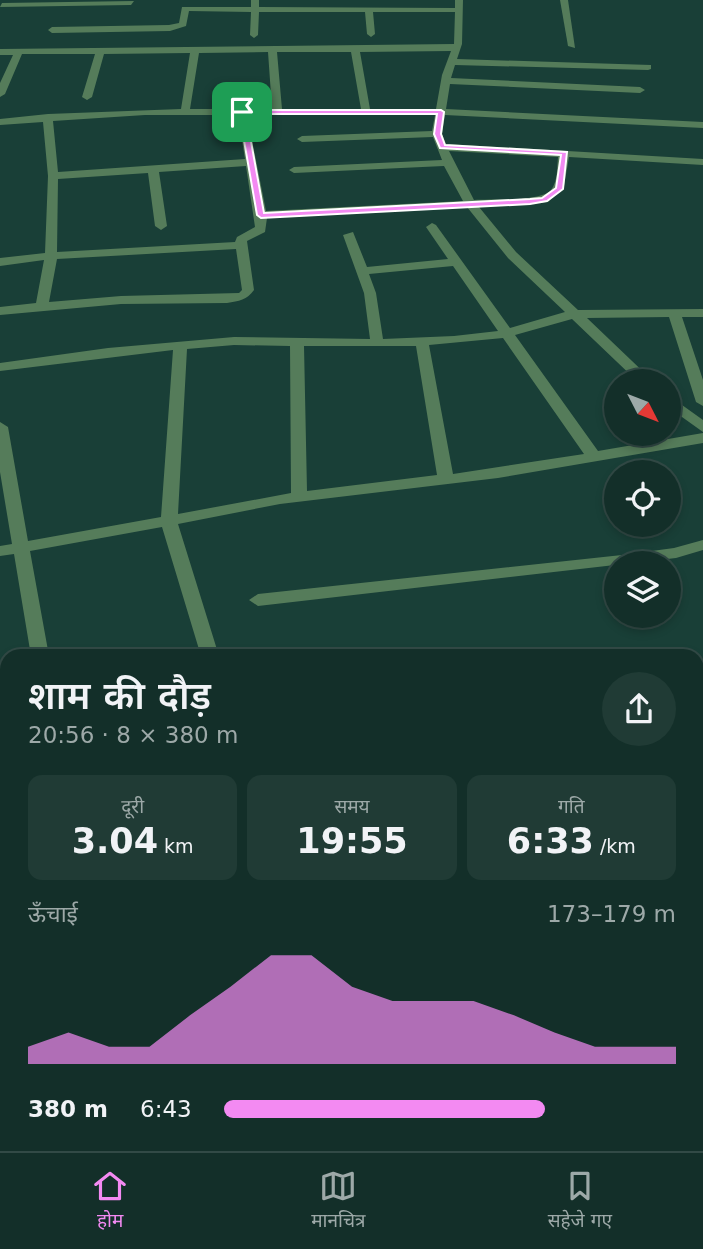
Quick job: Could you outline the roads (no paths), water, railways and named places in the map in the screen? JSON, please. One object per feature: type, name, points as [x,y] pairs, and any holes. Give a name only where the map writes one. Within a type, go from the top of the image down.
[{"type":"street","points":[[564,0],[572,46]]},
{"type":"street","points":[[2,4],[131,3]]},
{"type":"street","points":[[52,30],[170,29],[183,24],[186,5],[369,10],[459,5],[457,48],[447,75],[437,134],[448,163],[471,205],[512,255],[633,369]]},
{"type":"street","points":[[254,35],[256,5]]},
{"type":"street","points":[[369,10],[371,34]]},
{"type":"street","points":[[0,52],[457,48]]},
{"type":"street","points":[[272,49],[277,112]]},
{"type":"street","points":[[355,49],[366,112]]},
{"type":"street","points":[[185,112],[195,50]]},
{"type":"street","points":[[0,94],[19,51]]},
{"type":"street","points":[[87,97],[100,51]]},
{"type":"street","points":[[452,62],[648,67]]},
{"type":"street","points":[[448,81],[640,90]]},
{"type":"street","points":[[0,122],[48,117],[185,112],[441,112],[703,125]]},
{"type":"street","points":[[0,311],[121,300],[227,299],[243,296],[248,290],[240,245],[246,236],[261,229],[261,215],[242,112]]},
{"type":"street","points":[[42,306],[51,256],[53,176],[48,117]]},
{"type":"street","points":[[302,139],[437,134]]},
{"type":"street","points":[[442,147],[703,162]]},
{"type":"street","points":[[261,215],[530,201],[555,195],[559,189],[564,153]]},
{"type":"street","points":[[53,176],[251,162]]},
{"type":"street","points":[[294,170],[448,163]]},
{"type":"street","points":[[153,169],[161,226]]},
{"type":"street","points":[[432,227],[593,456]]},
{"type":"street","points":[[349,235],[370,293],[377,343]]},
{"type":"street","points":[[0,262],[51,256],[240,245]]},
{"type":"street","points":[[363,271],[456,262]]},
{"type":"street","points":[[674,313],[703,402]]},
{"type":"street","points":[[0,367],[108,352],[234,341],[422,342],[505,334],[573,314],[703,313]]},
{"type":"street","points":[[296,341],[299,497]]},
{"type":"street","points":[[422,342],[446,479]]},
{"type":"street","points":[[180,346],[169,521],[207,649]]},
{"type":"street","points":[[681,409],[703,427]]},
{"type":"street","points":[[0,427],[39,649]]},
{"type":"street","points":[[0,551],[299,497],[446,479],[703,438]]},
{"type":"street","points":[[258,600],[622,560],[676,553],[703,545]]}]
